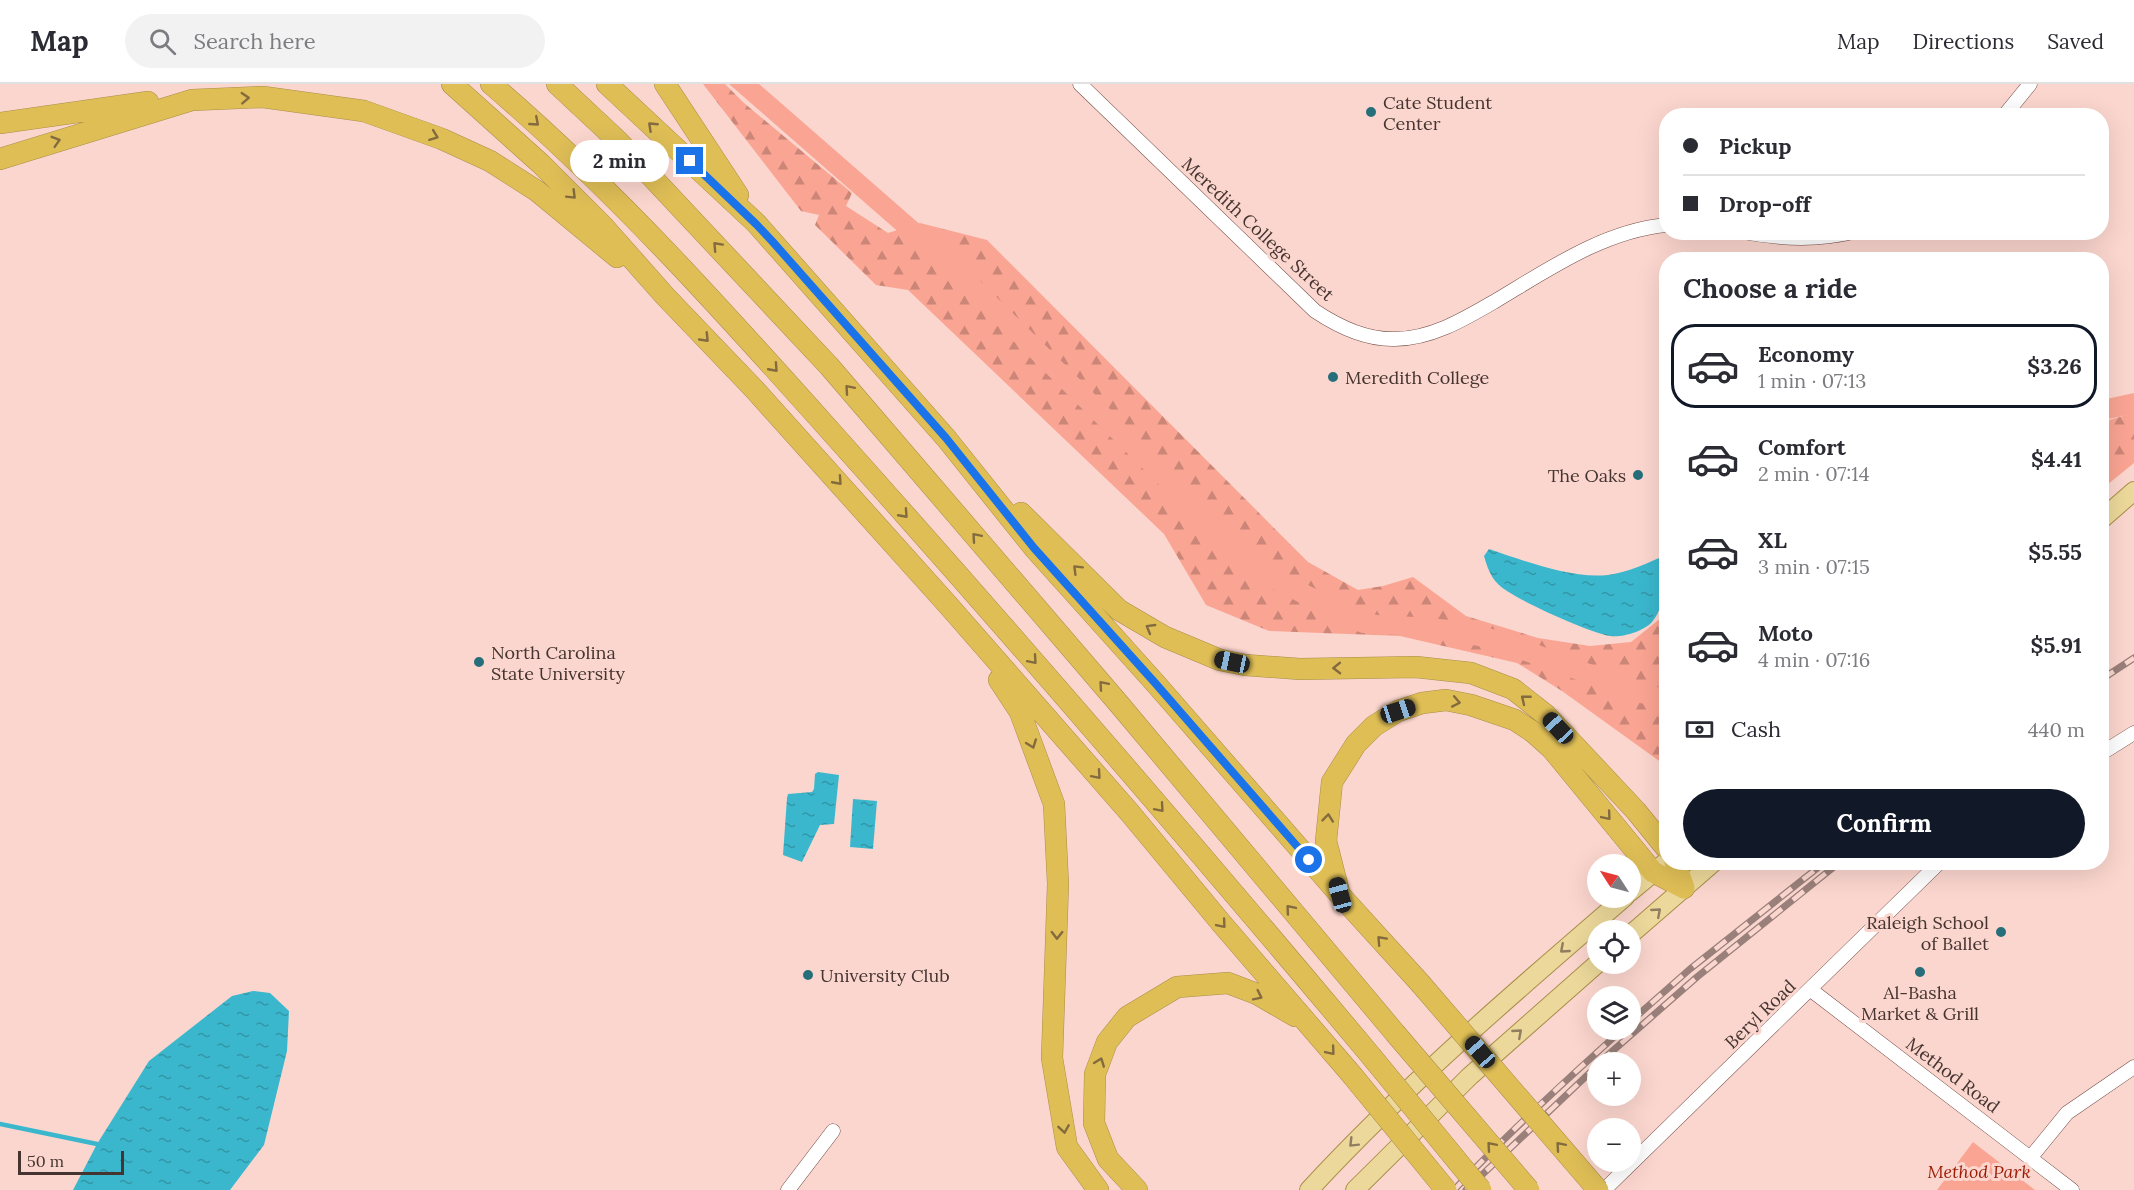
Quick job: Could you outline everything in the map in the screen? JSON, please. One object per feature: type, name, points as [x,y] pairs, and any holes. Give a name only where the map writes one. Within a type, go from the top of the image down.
[{"type":"highway","points":[[452,84],[541,164],[603,226],[948,604],[1130,813],[1311,1026],[1446,1190]]},
{"type":"highway","points":[[491,84],[550,135],[743,333],[955,570],[1237,896],[1481,1190]]},
{"type":"highway","points":[[557,84],[626,150],[829,366],[1112,695],[1529,1190]]},
{"type":"highway","points":[[607,84],[756,224],[946,438],[1034,548],[1420,983],[1599,1190]]},
{"type":"highway","points":[[665,84],[756,224]]},
{"type":"highway","points":[[0,123],[147,102],[263,97],[364,111],[442,139],[490,161],[537,191],[665,296]]},
{"type":"highway","points":[[0,159],[192,100]]},
{"type":"highway","points":[[946,438],[1119,610],[1151,629],[1195,651],[1220,660],[1245,665],[1300,669],[1416,668],[1471,674],[1513,689],[1546,715],[1636,811],[1659,839]]},
{"type":"highway","points":[[948,604],[1020,712],[1054,804],[1058,884],[1053,1058],[1067,1147],[1098,1190]]},
{"type":"highway","points":[[1340,895],[1326,841],[1332,782],[1356,744],[1374,726],[1398,711],[1422,703],[1446,700],[1496,712],[1515,720],[1533,732],[1552,749],[1659,866]]},
{"type":"highway","points":[[1663,870],[1684,888]]},
{"type":"highway","points":[[1678,870],[1684,888]]},
{"type":"highway","points":[[1137,1190],[1108,1159],[1094,1123],[1095,1074],[1107,1042],[1127,1017],[1177,987],[1228,983],[1257,994],[1311,1026]]},
{"type":"main road","points":[[2109,513],[2134,491]]},
{"type":"main road","points":[[1641,883],[1659,868]]},
{"type":"main road","points":[[1641,925],[1705,870]]},
{"type":"main road","points":[[1309,1190],[1350,1146],[1431,1067],[1612,908]]},
{"type":"main road","points":[[1354,1190],[1470,1076],[1587,973]]},
{"type":"street","name":"Meredith College Street","points":[[1080,84],[1315,311],[1346,329],[1366,335],[1396,339],[1420,336],[1444,328],[1591,246],[1639,229],[1659,226]]},
{"type":"street","points":[[2010,108],[2030,84]]},
{"type":"street","points":[[2109,749],[2134,733]]},
{"type":"street","name":"Beryl Road","points":[[1604,1190],[1932,870]]},
{"type":"street","name":"Method Road","points":[[1811,990],[2072,1190]]},
{"type":"street","points":[[2031,1157],[2067,1113],[2134,1067]]},
{"type":"street","points":[[788,1190],[832,1131]]},
{"type":"green space","points":[[703,84],[725,84],[744,103],[852,193],[846,206],[888,233],[920,223],[987,240],[1308,562],[1358,590],[1383,586],[1413,577],[1466,616],[1538,638],[1590,646],[1631,642],[1659,620],[1659,761],[1562,691],[1517,663],[1400,636],[1269,631],[1206,605],[1164,534],[908,290],[876,285],[815,225],[819,215],[801,211]]},
{"type":"green space","points":[[729,84],[759,84],[947,248],[1213,511],[1282,572],[1362,612],[1434,618],[1498,630],[1659,688],[1659,707],[1640,703],[1489,648],[1422,636],[1362,633],[1271,588],[1199,524],[934,263]]},
{"type":"green space","points":[[2134,393],[2134,414],[2109,419],[2109,398]]},
{"type":"green space","points":[[2134,413],[2134,463],[2109,483],[2109,420]]},
{"type":"green space","name":"Method Park","points":[[1973,1142],[2035,1190],[1937,1190]]},
{"type":"water","points":[[1489,549],[1532,564],[1563,572],[1593,576],[1622,572],[1659,558],[1659,610],[1648,625],[1626,635],[1610,636],[1586,629],[1518,598],[1506,590],[1495,581],[1484,556]]},
{"type":"water","points":[[818,772],[839,775],[834,824],[820,825],[802,862],[783,855],[787,798],[788,794],[812,792],[815,774]]},
{"type":"water","points":[[853,799],[877,801],[873,849],[850,847]]},
{"type":"water","points":[[253,991],[270,993],[289,1011],[287,1051],[264,1145],[230,1190],[73,1190],[97,1144],[149,1061],[232,996]]},
{"type":"waterway","points":[[0,1124],[97,1144]]},
{"type":"railway","points":[[2109,674],[2134,658]]},
{"type":"railway","points":[[1641,1012],[1690,969],[1815,870]]},
{"type":"railway","points":[[1611,1052],[1697,977],[1830,870]]},
{"type":"railway","points":[[1454,1190],[1495,1148],[1611,1040]]},
{"type":"railway","points":[[1466,1190],[1587,1075]]},
{"type":"place","name":"Cate Student Center","points":[[1371,112]]},
{"type":"place","name":"Meredith College","points":[[1333,377]]},
{"type":"place","name":"The Oaks","points":[[1638,475]]},
{"type":"place","name":"North Carolina State University","points":[[479,662]]},
{"type":"place","name":"Raleigh School of Ballet","points":[[2001,932]]},
{"type":"place","name":"Al-Basha Market & Grill","points":[[1920,972]]},
{"type":"place","name":"University Club","points":[[808,975]]},
{"type":"route","points":[[690,161],[772,241],[946,438],[1034,548],[1309,860]]}]
